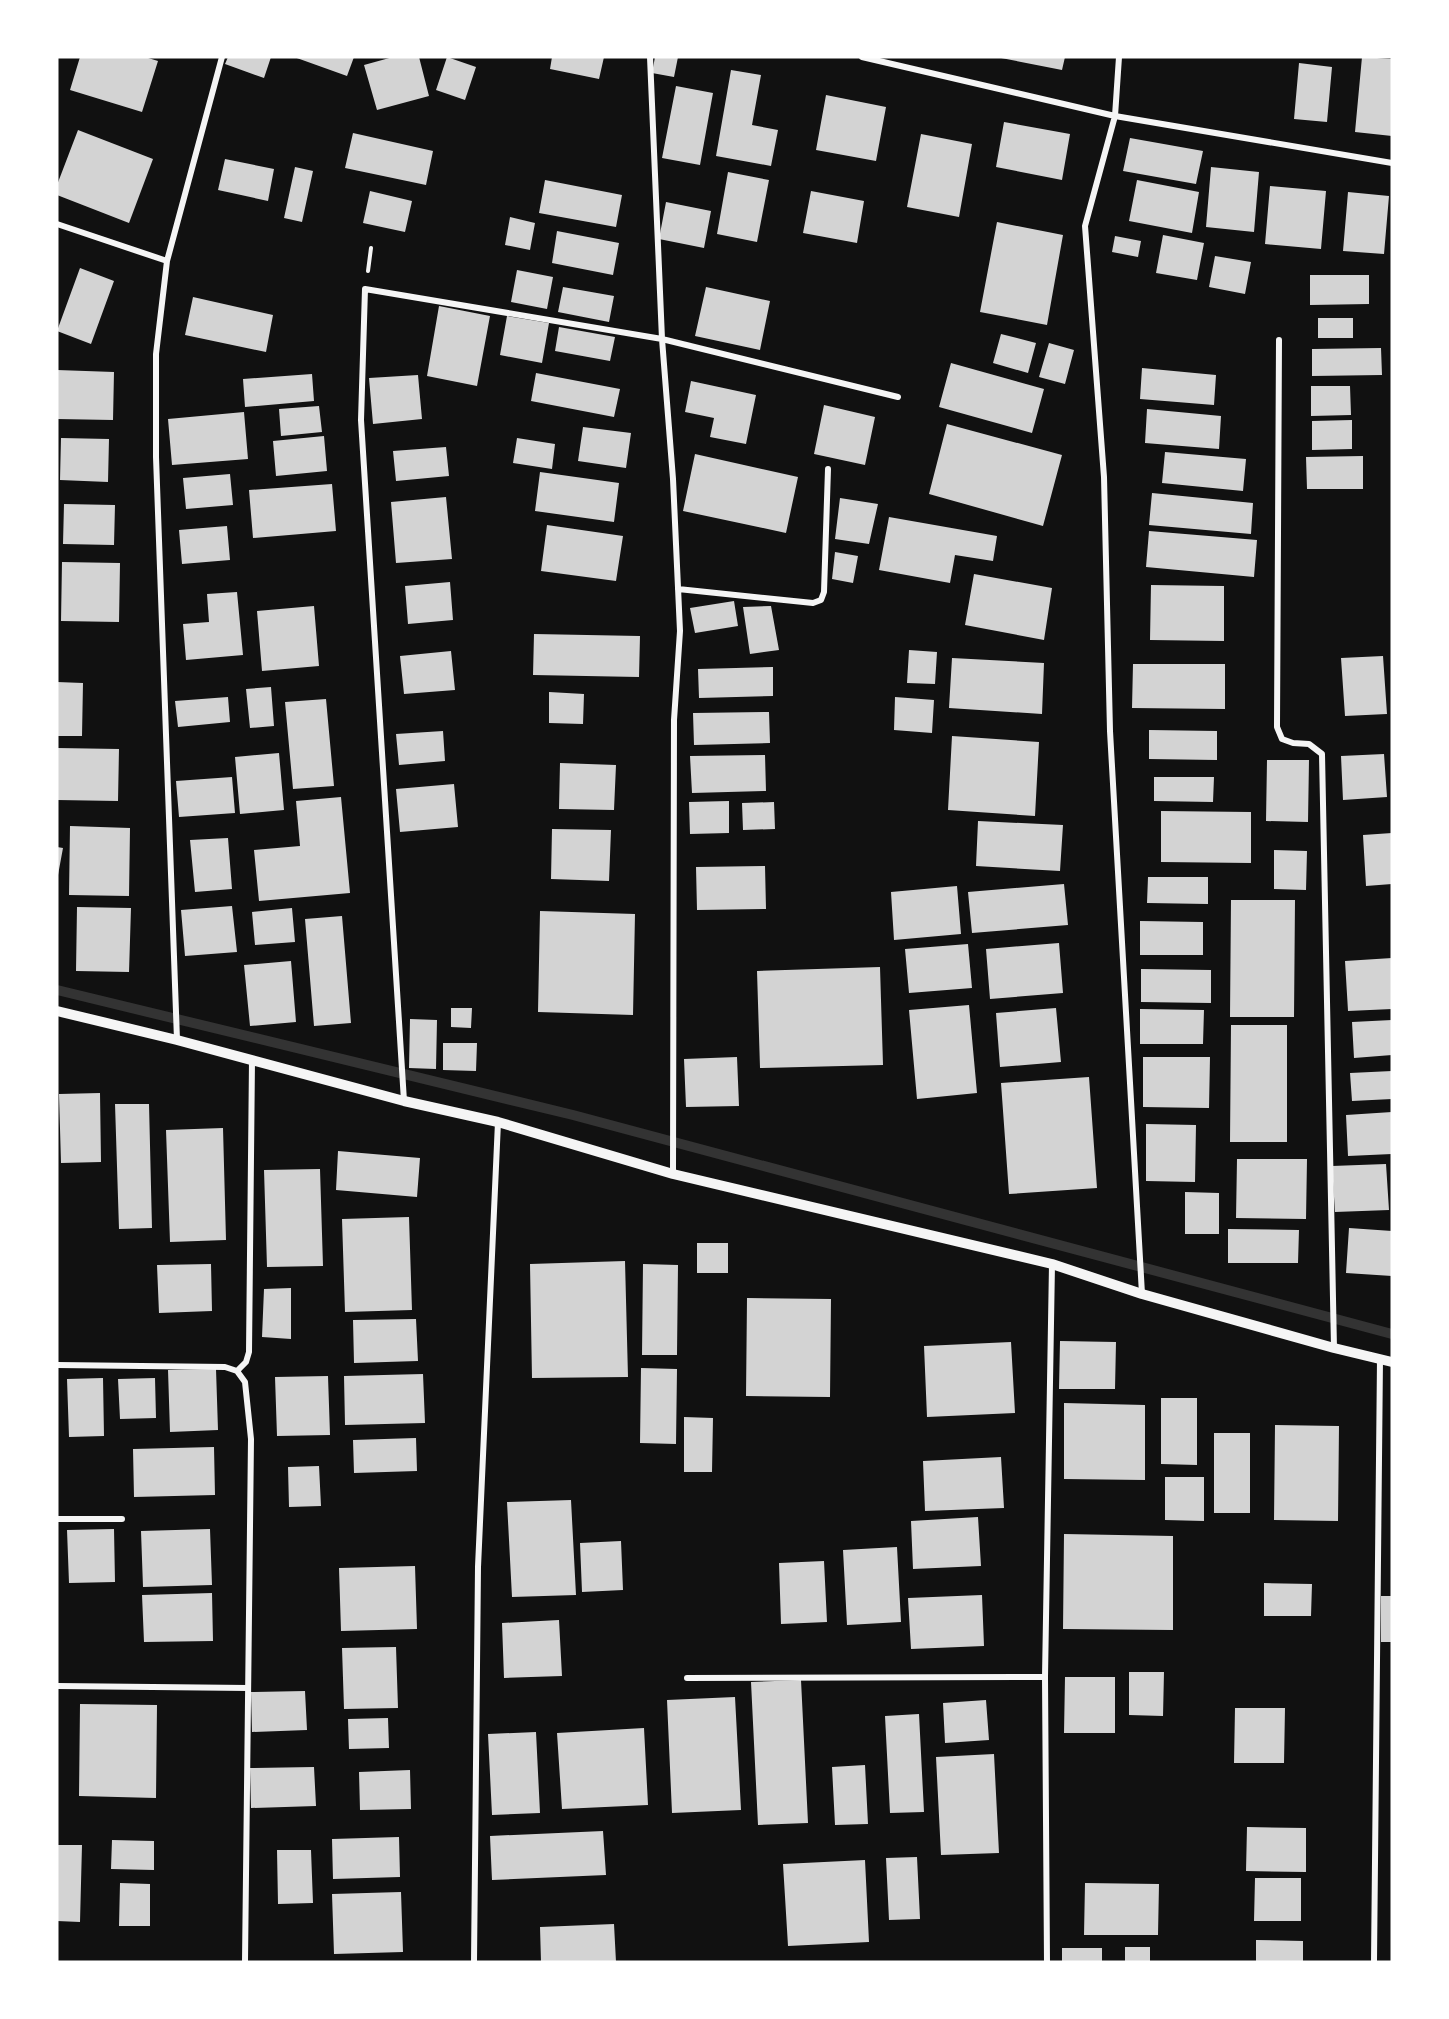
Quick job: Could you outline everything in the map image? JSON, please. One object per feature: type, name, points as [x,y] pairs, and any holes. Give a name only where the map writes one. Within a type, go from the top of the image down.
[{"type":"street","points":[[177,1040],[156,458],[156,354],[167,261],[222,57]]},
{"type":"street","points":[[650,57],[662,339],[673,479],[680,631],[674,732],[673,1174]]},
{"type":"street","points":[[862,57],[1115,116],[1392,163]]},
{"type":"street","points":[[1119,57],[1115,116],[1086,226],[1104,477],[1110,731],[1142,1294]]},
{"type":"street","points":[[57,224],[167,261]]},
{"type":"street","points":[[404,1101],[361,420],[365,290],[662,339],[898,397]]},
{"type":"street","points":[[1279,340],[1277,728],[1282,740],[1293,744],[1309,744],[1322,754],[1334,1348]]},
{"type":"street","points":[[678,589],[813,603],[821,600],[824,592],[828,469]]},
{"type":"street","points":[[57,1011],[177,1040],[404,1101],[498,1122],[673,1174],[1052,1264],[1142,1294],[1392,1362]]},
{"type":"street","points":[[237,1371],[246,1362],[249,1352],[252,1060]]},
{"type":"street","points":[[474,1962],[478,1567],[498,1122]]},
{"type":"street","points":[[1047,1962],[1045,1677],[1052,1264]]},
{"type":"street","points":[[1374,1962],[1380,1359]]},
{"type":"street","points":[[57,1365],[225,1366],[237,1371],[245,1382],[251,1439],[245,1962]]},
{"type":"street","points":[[57,1519],[122,1519]]},
{"type":"street","points":[[687,1678],[1045,1677]]},
{"type":"street","points":[[57,1686],[248,1688]]},
{"type":"building","points":[[80,57],[145,57],[158,61],[142,112],[70,90]]},
{"type":"building","points":[[228,57],[271,57],[264,78],[225,64]]},
{"type":"building","points":[[294,57],[354,57],[347,76]]},
{"type":"building","points":[[393,57],[419,57],[429,96],[377,110],[364,65]]},
{"type":"building","points":[[447,57],[476,67],[465,100],[436,90]]},
{"type":"building","points":[[552,57],[604,57],[599,79],[550,69]]},
{"type":"building","points":[[655,57],[678,57],[674,77],[652,73]]},
{"type":"building","points":[[996,57],[1065,57],[1062,70]]},
{"type":"building","points":[[1362,57],[1392,59],[1392,136],[1355,132]]},
{"type":"building","points":[[1299,63],[1332,67],[1327,122],[1294,119]]},
{"type":"building","points":[[731,70],[761,75],[752,125],[778,130],[771,166],[716,156]]},
{"type":"building","points":[[676,86],[713,93],[700,165],[662,158]]},
{"type":"building","points":[[826,95],[886,107],[876,161],[816,150]]},
{"type":"building","points":[[1004,122],[1070,134],[1062,180],[996,167]]},
{"type":"building","points":[[78,130],[153,159],[129,223],[57,195],[57,185]]},
{"type":"building","points":[[353,133],[433,151],[426,185],[345,168]]},
{"type":"building","points":[[921,134],[972,144],[959,217],[907,207]]},
{"type":"building","points":[[1130,138],[1203,151],[1196,184],[1123,171]]},
{"type":"building","points":[[225,159],[274,169],[268,201],[218,190]]},
{"type":"building","points":[[295,167],[313,171],[302,222],[284,218]]},
{"type":"building","points":[[1211,167],[1259,172],[1254,232],[1206,227]]},
{"type":"building","points":[[728,172],[769,180],[757,242],[717,234]]},
{"type":"building","points":[[545,180],[622,195],[616,227],[539,213]]},
{"type":"building","points":[[1137,180],[1199,192],[1192,233],[1129,221]]},
{"type":"building","points":[[1270,186],[1326,191],[1321,249],[1265,244]]},
{"type":"building","points":[[370,191],[412,201],[405,232],[363,223]]},
{"type":"building","points":[[811,191],[864,201],[857,243],[803,233]]},
{"type":"building","points":[[1348,192],[1389,196],[1384,254],[1343,251]]},
{"type":"building","points":[[666,202],[711,211],[704,248],[659,239]]},
{"type":"building","points":[[510,217],[535,223],[530,250],[505,245]]},
{"type":"building","points":[[997,222],[1063,235],[1047,325],[980,312]]},
{"type":"building","points":[[557,231],[619,243],[613,275],[552,263]]},
{"type":"building","points":[[1163,235],[1204,243],[1197,280],[1156,273]]},
{"type":"building","points":[[1115,236],[1141,241],[1138,257],[1112,252]]},
{"type":"building","points":[[1215,256],[1251,262],[1245,294],[1209,287]]},
{"type":"building","points":[[80,268],[114,281],[91,344],[57,331]]},
{"type":"building","points":[[517,270],[553,277],[547,309],[511,302]]},
{"type":"building","points":[[1310,275],[1369,275],[1369,304],[1310,305]]},
{"type":"building","points":[[563,287],[614,296],[609,322],[558,312]]},
{"type":"building","points":[[706,287],[770,301],[760,350],[695,336]]},
{"type":"building","points":[[193,297],[273,315],[266,352],[185,335]]},
{"type":"building","points":[[439,306],[490,316],[477,386],[427,376]]},
{"type":"building","points":[[507,316],[549,323],[542,363],[500,355]]},
{"type":"building","points":[[1318,318],[1353,318],[1353,338],[1318,338]]},
{"type":"building","points":[[559,327],[615,337],[610,361],[555,351]]},
{"type":"building","points":[[1001,334],[1036,343],[1028,373],[993,363]]},
{"type":"building","points":[[1049,343],[1074,350],[1065,384],[1039,377]]},
{"type":"building","points":[[1381,348],[1382,375],[1312,376],[1312,349]]},
{"type":"building","points":[[951,363],[1044,389],[1032,433],[939,407]]},
{"type":"building","points":[[1142,368],[1216,375],[1214,405],[1140,399]]},
{"type":"building","points":[[57,370],[114,372],[113,420],[57,419]]},
{"type":"building","points":[[536,373],[620,389],[614,417],[531,401]]},
{"type":"building","points":[[312,374],[314,401],[245,407],[243,379]]},
{"type":"building","points":[[418,375],[422,419],[373,424],[369,378]]},
{"type":"building","points":[[691,381],[756,395],[746,444],[710,437],[714,418],[685,412]]},
{"type":"building","points":[[1311,386],[1350,386],[1351,415],[1311,416]]},
{"type":"building","points":[[824,405],[875,417],[865,465],[814,454]]},
{"type":"building","points":[[319,406],[322,432],[281,436],[279,409]]},
{"type":"building","points":[[1147,409],[1221,416],[1219,449],[1145,443]]},
{"type":"building","points":[[244,412],[248,459],[172,465],[168,419]]},
{"type":"building","points":[[1352,420],[1352,449],[1312,450],[1312,421]]},
{"type":"building","points":[[947,424],[1062,455],[1043,526],[929,494]]},
{"type":"building","points":[[583,427],[631,433],[626,468],[578,461]]},
{"type":"building","points":[[324,436],[327,471],[276,476],[273,441]]},
{"type":"building","points":[[61,438],[109,439],[108,482],[60,480]]},
{"type":"building","points":[[517,438],[555,444],[552,469],[513,463]]},
{"type":"building","points":[[446,447],[449,476],[396,481],[393,451]]},
{"type":"building","points":[[1165,452],[1246,459],[1243,491],[1162,483]]},
{"type":"building","points":[[695,454],[798,477],[786,533],[683,511]]},
{"type":"building","points":[[1363,456],[1363,489],[1307,489],[1306,457]]},
{"type":"building","points":[[540,472],[619,483],[614,522],[535,511]]},
{"type":"building","points":[[230,474],[233,505],[186,509],[183,478]]},
{"type":"building","points":[[332,484],[336,531],[253,538],[249,490]]},
{"type":"building","points":[[1152,493],[1253,503],[1251,534],[1149,525]]},
{"type":"building","points":[[446,497],[452,559],[396,563],[391,502]]},
{"type":"building","points":[[840,498],[878,504],[869,544],[835,539]]},
{"type":"building","points":[[64,504],[115,505],[114,545],[63,544]]},
{"type":"building","points":[[889,517],[997,536],[993,561],[955,555],[950,583],[879,570]]},
{"type":"building","points":[[547,525],[623,536],[616,581],[541,571]]},
{"type":"building","points":[[227,526],[230,560],[182,564],[179,530]]},
{"type":"building","points":[[1149,531],[1257,540],[1254,577],[1146,567]]},
{"type":"building","points":[[835,552],[858,556],[853,583],[832,579]]},
{"type":"building","points":[[62,562],[120,563],[119,622],[61,621]]},
{"type":"building","points":[[974,574],[1052,588],[1044,640],[965,625]]},
{"type":"building","points":[[450,582],[453,620],[408,624],[405,586]]},
{"type":"building","points":[[1151,585],[1224,586],[1224,641],[1150,640]]},
{"type":"building","points":[[237,592],[243,655],[186,660],[183,624],[209,622],[207,594]]},
{"type":"building","points":[[734,601],[738,626],[695,633],[690,608]]},
{"type":"building","points":[[314,606],[319,666],[262,671],[257,611]]},
{"type":"building","points":[[771,606],[779,650],[750,654],[743,607]]},
{"type":"building","points":[[534,634],[640,636],[639,677],[533,675]]},
{"type":"building","points":[[909,650],[937,652],[935,684],[907,683]]},
{"type":"building","points":[[451,651],[455,690],[404,694],[400,656]]},
{"type":"building","points":[[1383,656],[1387,714],[1345,716],[1341,658]]},
{"type":"building","points":[[952,658],[1044,663],[1042,714],[949,708]]},
{"type":"building","points":[[1133,664],[1225,664],[1225,709],[1132,708]]},
{"type":"building","points":[[773,667],[773,696],[699,698],[698,669]]},
{"type":"building","points":[[57,682],[83,683],[82,736],[57,736]]},
{"type":"building","points":[[271,687],[274,726],[250,728],[246,689]]},
{"type":"building","points":[[549,692],[584,694],[583,724],[549,723]]},
{"type":"building","points":[[228,697],[230,722],[178,727],[175,701]]},
{"type":"building","points":[[895,697],[934,700],[932,733],[894,730]]},
{"type":"building","points":[[326,699],[334,786],[293,789],[285,702]]},
{"type":"building","points":[[769,712],[770,743],[694,745],[693,713]]},
{"type":"building","points":[[1149,730],[1217,731],[1217,760],[1149,759]]},
{"type":"building","points":[[443,731],[445,761],[399,765],[396,734]]},
{"type":"building","points":[[952,736],[1039,742],[1035,816],[948,810]]},
{"type":"building","points":[[57,748],[119,749],[118,801],[57,800]]},
{"type":"building","points":[[279,753],[284,810],[240,814],[235,757]]},
{"type":"building","points":[[1384,754],[1387,797],[1343,800],[1341,756]]},
{"type":"building","points":[[765,755],[766,791],[692,793],[690,756]]},
{"type":"building","points":[[1267,760],[1309,760],[1308,822],[1266,821]]},
{"type":"building","points":[[560,763],[616,765],[614,810],[559,809]]},
{"type":"building","points":[[232,777],[235,813],[179,817],[176,781]]},
{"type":"building","points":[[1154,777],[1214,777],[1213,802],[1154,801]]},
{"type":"building","points":[[454,784],[458,827],[400,832],[396,789]]},
{"type":"building","points":[[341,797],[350,893],[259,901],[254,850],[300,846],[296,801]]},
{"type":"building","points":[[729,801],[729,833],[690,834],[689,802]]},
{"type":"building","points":[[774,802],[775,829],[743,830],[742,803]]},
{"type":"building","points":[[1161,811],[1251,812],[1251,863],[1161,862]]},
{"type":"building","points":[[978,821],[1063,825],[1060,871],[976,866]]},
{"type":"building","points":[[70,826],[130,828],[129,896],[69,895]]},
{"type":"building","points":[[552,829],[611,830],[609,881],[551,879]]},
{"type":"building","points":[[1392,833],[1392,884],[1366,886],[1363,835]]},
{"type":"building","points":[[228,838],[232,889],[195,892],[190,840]]},
{"type":"building","points":[[57,847],[63,848],[58,875],[57,875]]},
{"type":"building","points":[[1274,850],[1307,851],[1306,890],[1274,889]]},
{"type":"building","points":[[765,866],[766,909],[697,910],[696,867]]},
{"type":"building","points":[[1148,877],[1208,877],[1208,904],[1147,903]]},
{"type":"building","points":[[1064,884],[1068,925],[972,933],[968,892]]},
{"type":"building","points":[[957,886],[961,934],[894,940],[891,892]]},
{"type":"building","points":[[1231,900],[1295,900],[1294,1017],[1230,1017]]},
{"type":"building","points":[[232,906],[237,952],[185,956],[181,910]]},
{"type":"building","points":[[77,907],[131,908],[129,972],[76,971]]},
{"type":"building","points":[[292,908],[295,942],[255,945],[252,912]]},
{"type":"building","points":[[540,911],[635,914],[633,1015],[538,1012]]},
{"type":"building","points":[[342,916],[351,1023],[314,1026],[305,919]]},
{"type":"building","points":[[1140,921],[1203,922],[1203,955],[1140,955]]},
{"type":"building","points":[[1059,943],[1063,993],[990,999],[986,949]]},
{"type":"building","points":[[968,944],[972,988],[909,993],[905,949]]},
{"type":"building","points":[[1392,958],[1392,1009],[1348,1011],[1345,961]]},
{"type":"building","points":[[291,961],[296,1022],[250,1026],[244,965]]},
{"type":"building","points":[[880,967],[883,1065],[760,1068],[757,971]]},
{"type":"building","points":[[1141,969],[1211,970],[1211,1003],[1141,1002]]},
{"type":"building","points":[[969,1005],[977,1093],[917,1099],[909,1010]]},
{"type":"building","points":[[451,1008],[472,1008],[471,1028],[451,1027]]},
{"type":"building","points":[[1056,1008],[1061,1062],[1000,1067],[996,1013]]},
{"type":"building","points":[[1140,1009],[1204,1010],[1203,1044],[1140,1044]]},
{"type":"building","points":[[410,1019],[437,1020],[436,1069],[409,1068]]},
{"type":"building","points":[[1392,1020],[1392,1055],[1354,1058],[1352,1022]]},
{"type":"building","points":[[1231,1025],[1287,1025],[1287,1142],[1230,1142]]},
{"type":"building","points":[[443,1043],[477,1043],[476,1071],[443,1070]]},
{"type":"building","points":[[737,1057],[739,1106],[686,1107],[684,1059]]},
{"type":"building","points":[[1143,1057],[1210,1057],[1209,1108],[1143,1107]]},
{"type":"building","points":[[1392,1071],[1392,1099],[1352,1101],[1350,1073]]},
{"type":"building","points":[[1089,1077],[1097,1188],[1009,1194],[1001,1083]]},
{"type":"building","points":[[100,1093],[101,1162],[61,1163],[59,1094]]},
{"type":"building","points":[[115,1104],[149,1104],[152,1228],[119,1229]]},
{"type":"building","points":[[1392,1112],[1392,1154],[1348,1156],[1346,1115]]},
{"type":"building","points":[[1146,1124],[1196,1125],[1195,1182],[1146,1181]]},
{"type":"building","points":[[223,1128],[226,1240],[170,1242],[166,1130]]},
{"type":"building","points":[[338,1151],[420,1158],[417,1197],[336,1190]]},
{"type":"building","points":[[1237,1159],[1307,1159],[1306,1219],[1236,1218]]},
{"type":"building","points":[[1386,1164],[1389,1210],[1335,1212],[1332,1166]]},
{"type":"building","points":[[320,1169],[323,1266],[267,1267],[264,1170]]},
{"type":"building","points":[[1185,1192],[1219,1193],[1219,1234],[1185,1234]]},
{"type":"building","points":[[409,1217],[412,1310],[345,1312],[342,1219]]},
{"type":"building","points":[[1349,1228],[1392,1231],[1392,1276],[1346,1273]]},
{"type":"building","points":[[1228,1229],[1299,1230],[1298,1263],[1228,1263]]},
{"type":"building","points":[[697,1243],[728,1243],[728,1273],[697,1273]]},
{"type":"building","points":[[625,1261],[628,1377],[532,1378],[530,1264]]},
{"type":"building","points":[[211,1264],[212,1311],[159,1313],[157,1265]]},
{"type":"building","points":[[643,1264],[678,1265],[677,1355],[642,1355]]},
{"type":"building","points":[[291,1288],[291,1339],[262,1337],[264,1289]]},
{"type":"building","points":[[747,1298],[831,1299],[830,1397],[746,1396]]},
{"type":"building","points":[[416,1319],[418,1361],[354,1363],[353,1320]]},
{"type":"building","points":[[1060,1341],[1116,1342],[1115,1389],[1059,1389]]},
{"type":"building","points":[[1011,1342],[1015,1413],[927,1417],[924,1346]]},
{"type":"building","points":[[641,1368],[677,1369],[676,1444],[640,1443]]},
{"type":"building","points":[[216,1369],[218,1430],[170,1432],[168,1370]]},
{"type":"building","points":[[423,1374],[425,1423],[345,1425],[344,1376]]},
{"type":"building","points":[[328,1376],[330,1435],[277,1436],[275,1377]]},
{"type":"building","points":[[103,1378],[104,1436],[69,1437],[67,1379]]},
{"type":"building","points":[[155,1378],[156,1418],[120,1419],[118,1379]]},
{"type":"building","points":[[1161,1398],[1197,1398],[1197,1465],[1161,1464]]},
{"type":"building","points":[[1064,1403],[1145,1405],[1145,1480],[1064,1479]]},
{"type":"building","points":[[684,1417],[713,1418],[712,1472],[684,1472]]},
{"type":"building","points":[[1275,1425],[1339,1426],[1338,1521],[1274,1520]]},
{"type":"building","points":[[1214,1433],[1250,1433],[1250,1513],[1214,1513]]},
{"type":"building","points":[[416,1438],[417,1471],[354,1473],[353,1440]]},
{"type":"building","points":[[214,1447],[215,1495],[134,1497],[133,1449]]},
{"type":"building","points":[[1001,1457],[1004,1508],[925,1511],[923,1461]]},
{"type":"building","points":[[319,1466],[321,1506],[289,1507],[288,1467]]},
{"type":"building","points":[[1165,1477],[1204,1477],[1204,1521],[1165,1520]]},
{"type":"building","points":[[571,1500],[576,1595],[512,1597],[507,1502]]},
{"type":"building","points":[[978,1517],[981,1566],[913,1569],[911,1521]]},
{"type":"building","points":[[114,1529],[115,1582],[69,1583],[67,1530]]},
{"type":"building","points":[[210,1529],[212,1585],[143,1587],[141,1531]]},
{"type":"building","points":[[1064,1534],[1173,1536],[1173,1630],[1063,1629]]},
{"type":"building","points":[[621,1541],[623,1590],[582,1592],[580,1543]]},
{"type":"building","points":[[897,1547],[901,1622],[847,1625],[843,1550]]},
{"type":"building","points":[[824,1561],[827,1622],[781,1624],[779,1563]]},
{"type":"building","points":[[415,1566],[417,1629],[341,1631],[339,1568]]},
{"type":"building","points":[[1264,1583],[1312,1584],[1311,1616],[1264,1616]]},
{"type":"building","points":[[212,1593],[213,1641],[144,1642],[142,1595]]},
{"type":"building","points":[[982,1595],[984,1646],[911,1649],[908,1598]]},
{"type":"building","points":[[1381,1596],[1392,1596],[1392,1642],[1381,1642]]},
{"type":"building","points":[[559,1620],[562,1676],[504,1678],[502,1623]]},
{"type":"building","points":[[396,1647],[398,1708],[344,1709],[342,1648]]},
{"type":"building","points":[[1129,1672],[1164,1672],[1163,1716],[1129,1715]]},
{"type":"building","points":[[1065,1677],[1115,1677],[1115,1733],[1064,1733]]},
{"type":"building","points":[[801,1680],[808,1823],[758,1825],[751,1682]]},
{"type":"building","points":[[305,1691],[307,1730],[252,1732],[251,1692]]},
{"type":"building","points":[[735,1697],[741,1810],[672,1813],[667,1700]]},
{"type":"building","points":[[986,1700],[989,1740],[945,1743],[943,1703]]},
{"type":"building","points":[[80,1704],[157,1705],[156,1798],[79,1796]]},
{"type":"building","points":[[1235,1708],[1285,1708],[1284,1763],[1234,1763]]},
{"type":"building","points":[[919,1714],[924,1812],[890,1813],[885,1716]]},
{"type":"building","points":[[388,1718],[389,1748],[349,1749],[348,1719]]},
{"type":"building","points":[[644,1728],[648,1805],[562,1809],[557,1733]]},
{"type":"building","points":[[536,1732],[540,1813],[492,1815],[488,1734]]},
{"type":"building","points":[[994,1754],[999,1853],[941,1855],[936,1757]]},
{"type":"building","points":[[865,1765],[868,1824],[835,1825],[832,1767]]},
{"type":"building","points":[[314,1767],[316,1806],[251,1808],[250,1768]]},
{"type":"building","points":[[410,1770],[411,1809],[360,1810],[359,1772]]},
{"type":"building","points":[[1247,1827],[1306,1828],[1306,1872],[1246,1871]]},
{"type":"building","points":[[603,1831],[606,1875],[492,1880],[490,1836]]},
{"type":"building","points":[[399,1837],[400,1877],[333,1879],[332,1839]]},
{"type":"building","points":[[112,1840],[154,1841],[154,1870],[111,1869]]},
{"type":"building","points":[[57,1845],[82,1845],[80,1922],[57,1921]]},
{"type":"building","points":[[277,1850],[311,1850],[313,1903],[278,1904]]},
{"type":"building","points":[[917,1857],[920,1919],[889,1920],[886,1858]]},
{"type":"building","points":[[865,1860],[869,1942],[788,1946],[783,1864]]},
{"type":"building","points":[[1255,1878],[1301,1878],[1301,1921],[1254,1921]]},
{"type":"building","points":[[120,1883],[150,1884],[150,1926],[119,1926]]},
{"type":"building","points":[[1085,1883],[1159,1884],[1158,1935],[1084,1935]]},
{"type":"building","points":[[401,1892],[403,1952],[334,1954],[332,1894]]},
{"type":"building","points":[[614,1924],[616,1962],[541,1962],[540,1927]]},
{"type":"building","points":[[1256,1940],[1303,1941],[1303,1962],[1256,1962]]},
{"type":"building","points":[[1125,1947],[1150,1947],[1150,1962],[1125,1962]]},
{"type":"building","points":[[1062,1948],[1102,1948],[1102,1962],[1062,1962]]},
{"type":"waterway","points":[[57,990],[573,1115],[1392,1334]]}]
